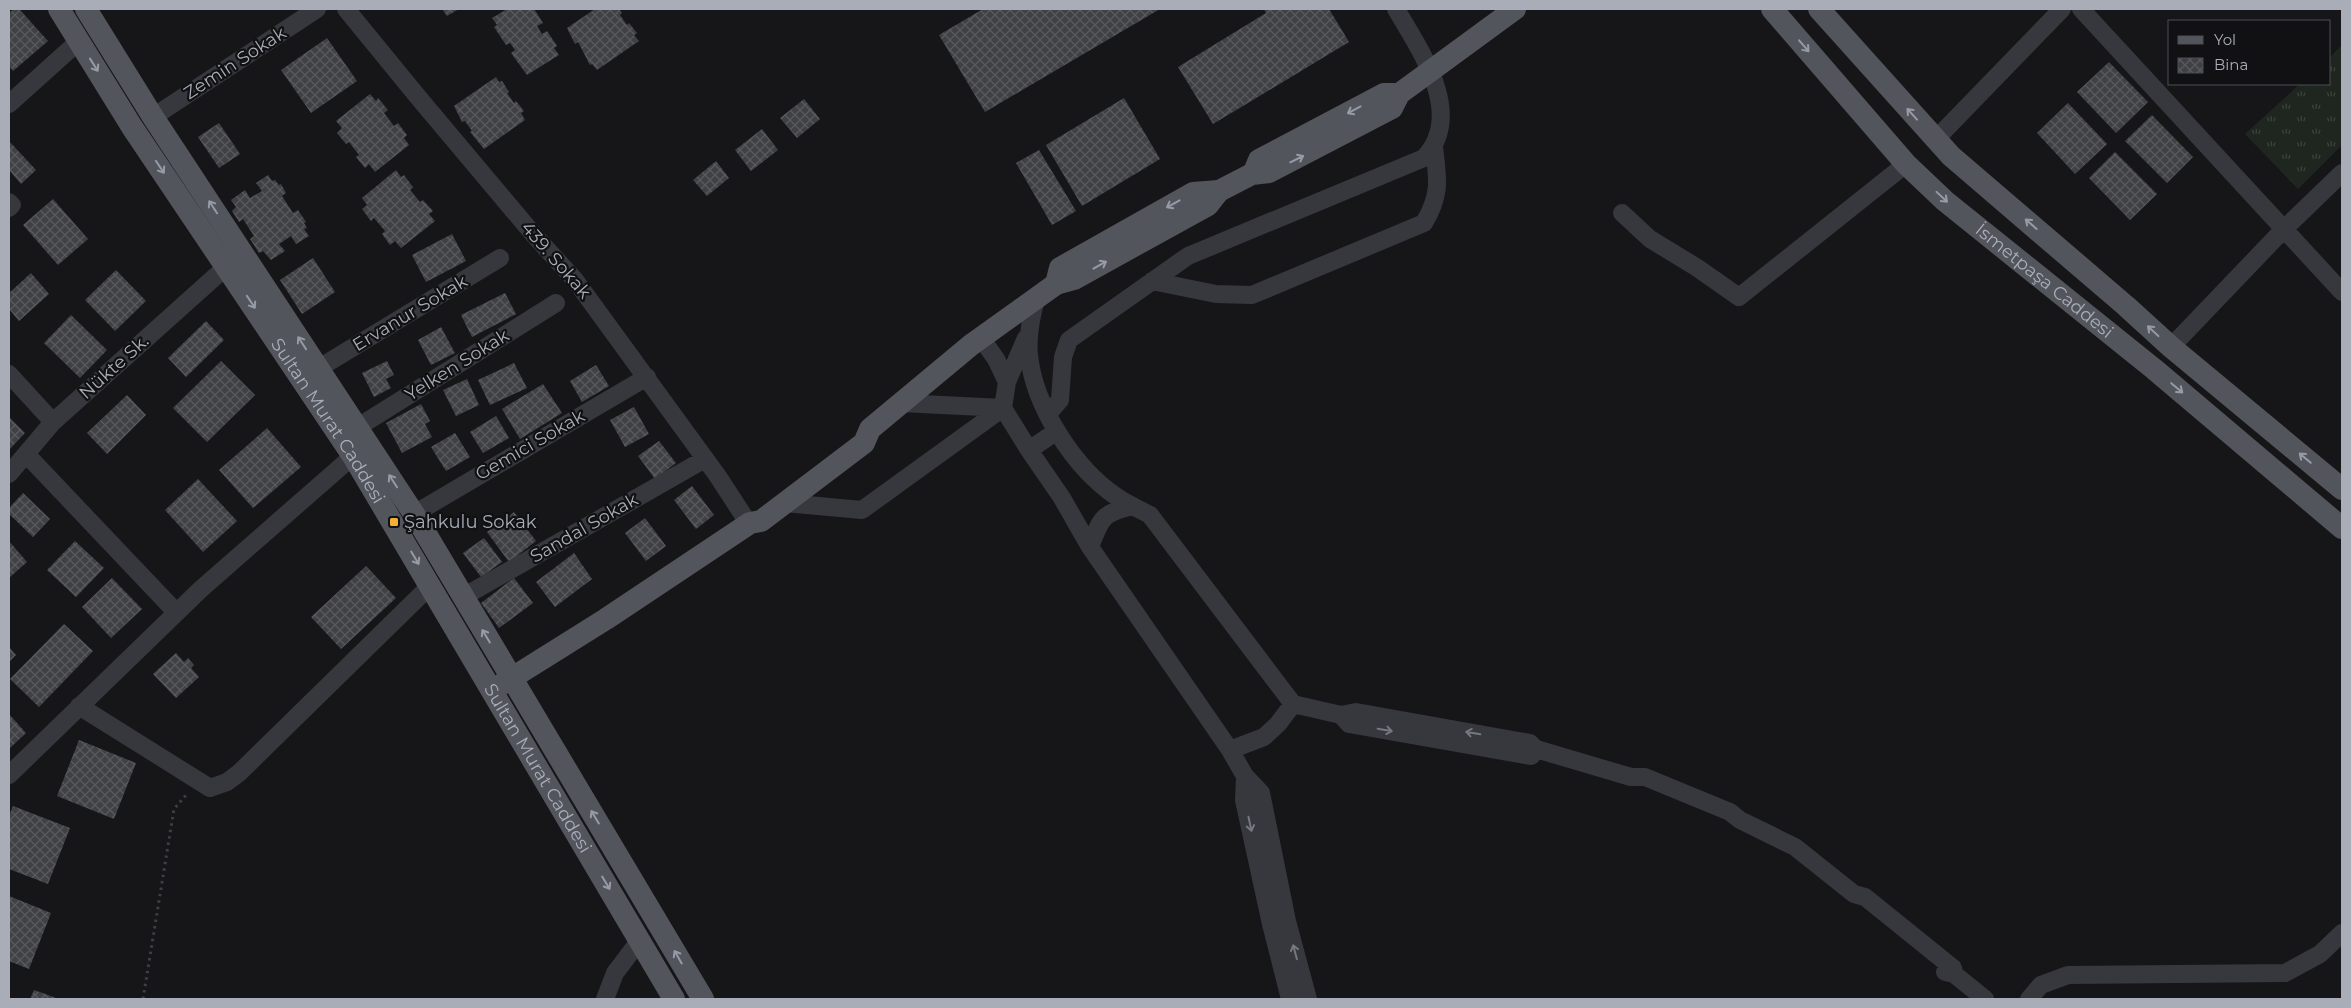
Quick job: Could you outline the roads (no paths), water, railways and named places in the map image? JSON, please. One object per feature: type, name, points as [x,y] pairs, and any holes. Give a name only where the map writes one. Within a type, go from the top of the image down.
[{"type":"main road","name":"Sultan Murat Caddesi","points":[[59,9],[132,127],[353,456],[674,999]]},
{"type":"main road","name":"Sultan Murat Caddesi","points":[[86,9],[153,117],[414,514],[703,999]]},
{"type":"main road","points":[[492,691],[750,523],[761,521],[864,443],[870,429],[981,338],[1056,284],[1074,279],[1208,205],[1219,191],[1252,174],[1269,172],[1392,108],[1399,94],[1432,72],[1515,9]]},
{"type":"main road","name":"İsmetpaşa Caddesi","points":[[1772,9],[1906,164],[1945,201],[2106,330],[2341,524]]},
{"type":"main road","name":"İsmetpaşa Caddesi","points":[[1819,9],[1951,156],[2171,347],[2342,489]]},
{"type":"main road","points":[[1906,164],[1935,140]]},
{"type":"main road","points":[[2106,330],[2126,306]]},
{"type":"main road","points":[[750,523],[753,512],[855,430],[870,429]]},
{"type":"main road","points":[[640,940],[660,926]]},
{"type":"street","name":"Zemin Sokak","points":[[153,117],[317,9]]},
{"type":"street","name":"439. Sokak","points":[[346,9],[476,166],[575,280],[647,377],[750,523]]},
{"type":"street","points":[[1152,281],[1216,294],[1252,295],[1424,223],[1434,205],[1438,176],[1434,147],[1439,124],[1439,95],[1432,72],[1396,9]]},
{"type":"street","points":[[1935,140],[2062,9]]},
{"type":"street","points":[[2081,9],[2342,292]]},
{"type":"street","points":[[9,104],[79,41]]},
{"type":"street","points":[[1048,414],[1060,400],[1063,357],[1069,340],[1188,256],[1424,158],[1434,147]]},
{"type":"street","points":[[1622,213],[1650,239],[1696,266],[1739,297],[1906,164]]},
{"type":"street","points":[[2171,347],[2284,229],[2342,173]]},
{"type":"street","name":"Ervanur Sokak","points":[[319,368],[500,258]]},
{"type":"street","name":"Nükte Sk.","points":[[9,474],[52,422],[227,266]]},
{"type":"street","points":[[1036,299],[1029,326],[1007,382],[1003,408],[1028,450],[1062,498],[1090,547],[1230,750],[1245,776],[1261,793],[1287,922],[1308,999]]},
{"type":"street","name":"Yelken Sokak","points":[[358,427],[556,303]]},
{"type":"street","points":[[1029,326],[1028,356],[1040,400],[1057,431],[1074,456],[1096,480],[1116,497],[1150,515],[1293,704],[1341,715],[1349,724],[1358,726],[1531,756],[1536,749],[1632,777],[1643,786],[1726,820],[1740,820],[1795,847],[1854,894],[1859,904],[1946,973],[1954,974],[1986,999]]},
{"type":"street","points":[[981,338],[996,359],[1007,382]]},
{"type":"street","points":[[9,374],[52,422]]},
{"type":"street","name":"Gemici Sokak","points":[[414,514],[647,377]]},
{"type":"street","points":[[901,404],[1003,408]]},
{"type":"street","points":[[785,503],[862,510],[1003,408]]},
{"type":"street","points":[[1028,450],[1057,431]]},
{"type":"street","points":[[26,454],[176,612]]},
{"type":"street","points":[[11,770],[176,612],[353,456]]},
{"type":"street","name":"Sandal Sokak","points":[[463,597],[705,459]]},
{"type":"street","points":[[1090,547],[1099,523],[1112,511],[1133,506]]},
{"type":"street","points":[[79,706],[210,788],[227,782],[239,773],[431,585]]},
{"type":"street","points":[[1230,750],[1264,737],[1278,724],[1293,704]]},
{"type":"street","points":[[1245,776],[1244,800],[1271,924],[1290,999]]},
{"type":"street","points":[[2029,999],[2041,985],[2068,974],[2285,973],[2320,954],[2342,933]]},
{"type":"street","points":[[604,999],[615,973],[640,940]]},
{"type":"place","name":"Şahkulu Sokak","points":[[394,522]]}]
